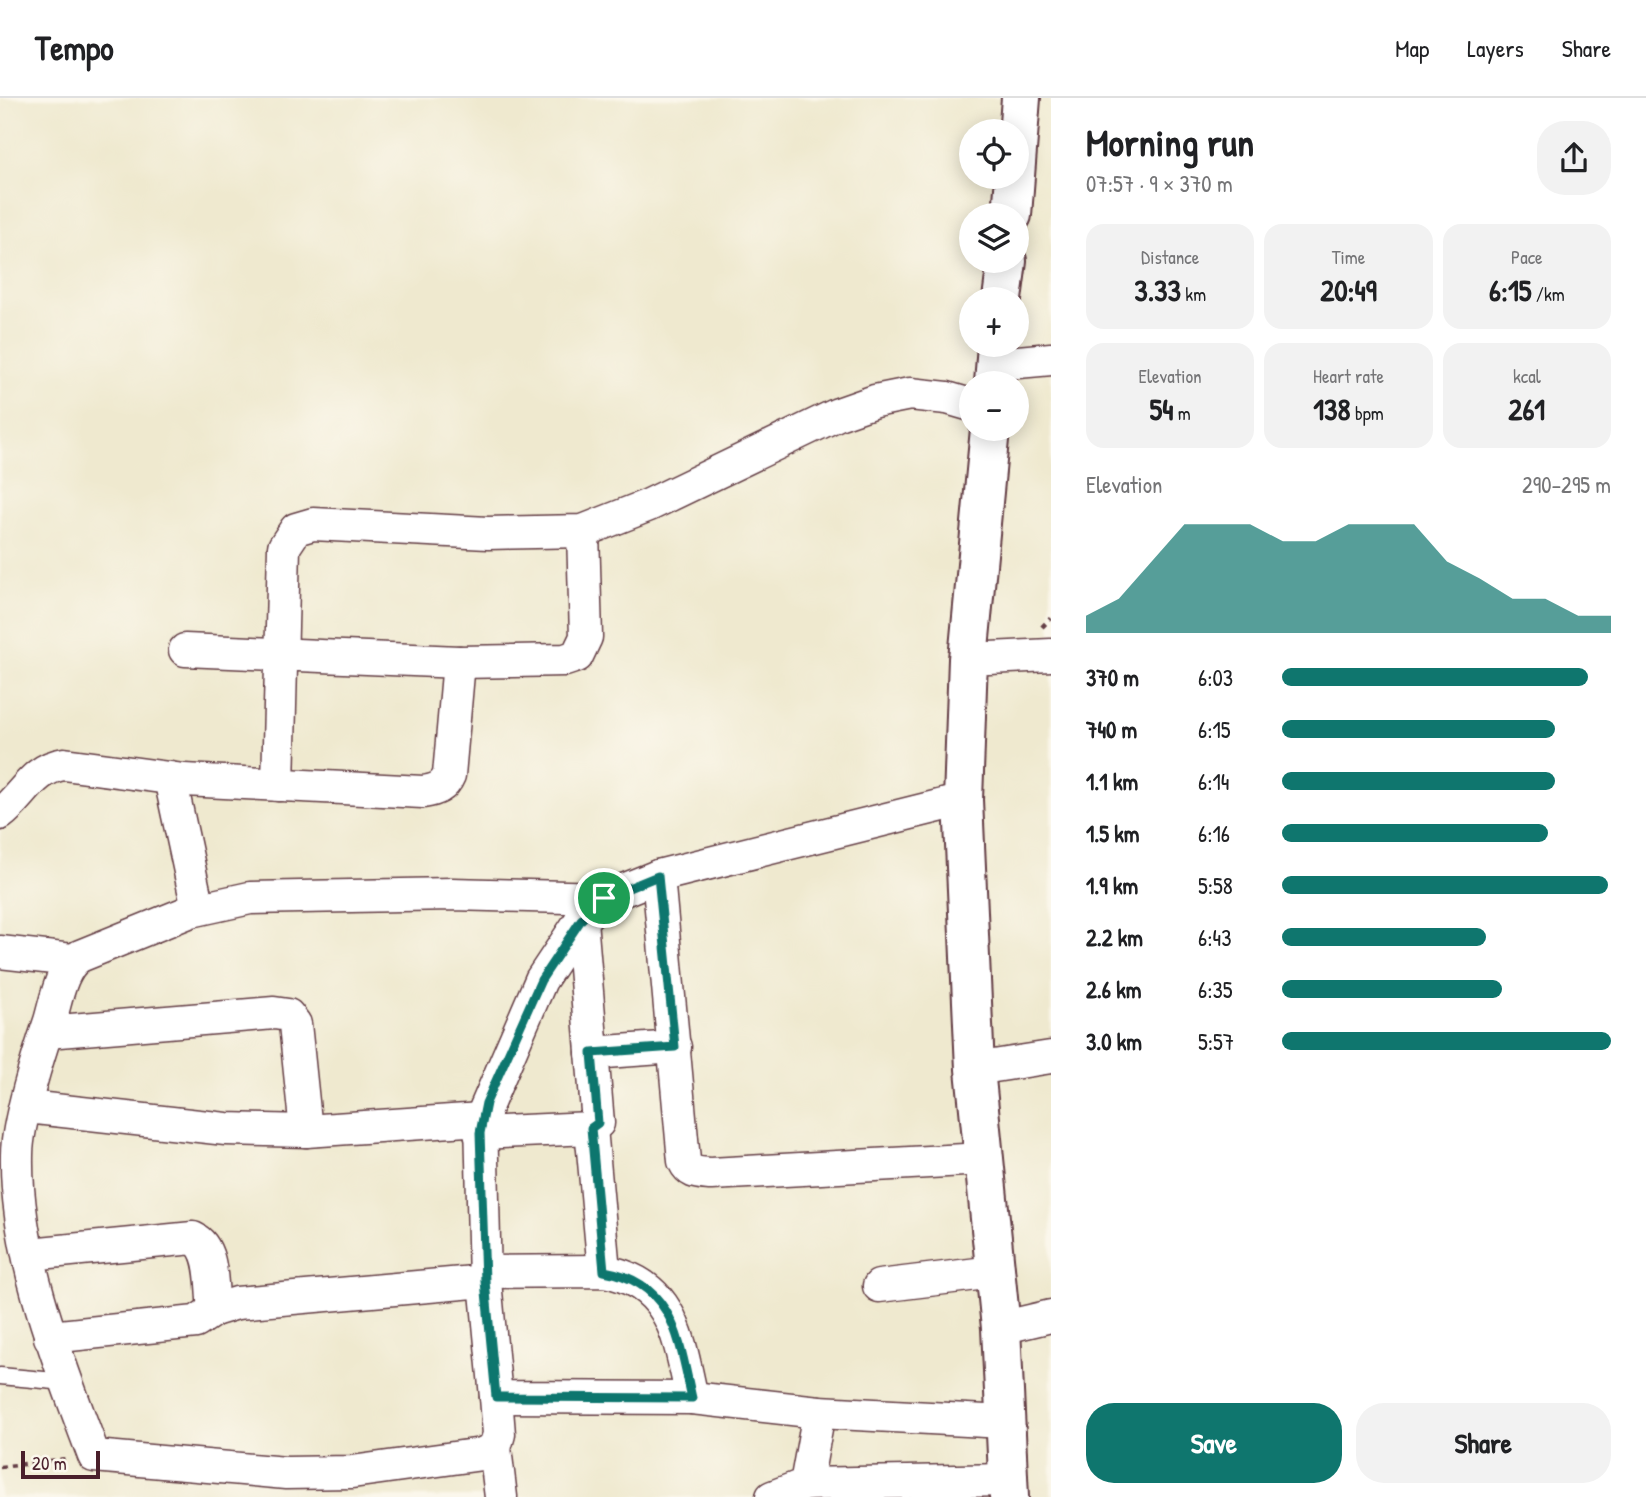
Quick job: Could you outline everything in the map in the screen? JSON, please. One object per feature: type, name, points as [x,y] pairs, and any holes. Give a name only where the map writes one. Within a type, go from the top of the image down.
[{"type":"main road","points":[[1013,203],[1021,98]]},
{"type":"main road","points":[[989,441],[968,659],[963,800],[975,1069],[1001,1328],[1008,1488]]},
{"type":"street","points":[[995,364],[1051,359]]},
{"type":"street","points":[[278,785],[284,547],[296,528],[313,524],[488,533],[583,531],[649,505],[838,414],[875,401],[910,394],[959,402]]},
{"type":"street","points":[[185,650],[459,662],[565,660],[577,656],[586,637],[583,531]]},
{"type":"street","points":[[968,659],[1051,655]]},
{"type":"street","points":[[0,814],[38,773],[51,766],[109,768],[170,778],[423,792],[446,783],[459,662]]},
{"type":"street","points":[[170,778],[198,909]]},
{"type":"street","points":[[501,1497],[495,1448],[499,1434],[485,1277],[481,1126],[541,980],[581,920],[604,898],[658,876],[963,800]]},
{"type":"street","points":[[658,876],[684,1161],[695,1173],[983,1159]]},
{"type":"street","points":[[0,952],[72,960],[198,909],[231,900],[264,897],[452,894],[604,898]]},
{"type":"street","points":[[27,1107],[226,1129],[306,1131],[481,1126],[591,1128],[598,1123],[599,1109],[581,920]]},
{"type":"street","points":[[72,960],[47,1032],[27,1107],[8,1150],[50,1337],[94,1457],[286,1473],[352,1485],[482,1454],[495,1448]]},
{"type":"street","points":[[47,1032],[274,1013],[288,1015],[295,1024],[306,1131]]},
{"type":"street","points":[[592,1053],[675,1047]]},
{"type":"street","points":[[975,1069],[1051,1057]]},
{"type":"street","points":[[591,1128],[604,1271]]},
{"type":"street","points":[[30,1254],[193,1238],[200,1241],[208,1257],[214,1310]]},
{"type":"street","points":[[50,1337],[196,1322],[214,1310],[237,1303],[485,1277],[604,1271],[621,1274],[640,1284],[664,1304],[677,1329],[692,1398]]},
{"type":"street","points":[[879,1286],[994,1272]]},
{"type":"street","points":[[1001,1328],[1051,1316]]},
{"type":"street","points":[[496,1397],[692,1398],[819,1412],[1004,1422]]},
{"type":"street","points":[[806,1485],[819,1412]]},
{"type":"street","points":[[772,1497],[806,1485],[1008,1488]]},
{"type":"lane","points":[[0,1376],[66,1382]]},
{"type":"path","points":[[0,1467],[94,1457]]},
{"type":"route","points":[[658,876],[675,1047],[592,1053],[599,1109],[598,1123],[591,1128],[604,1271],[621,1274],[640,1284],[664,1304],[677,1329],[692,1398],[496,1397],[485,1281],[481,1119],[503,1062],[541,980],[560,947],[581,920],[604,898],[658,876]]}]
